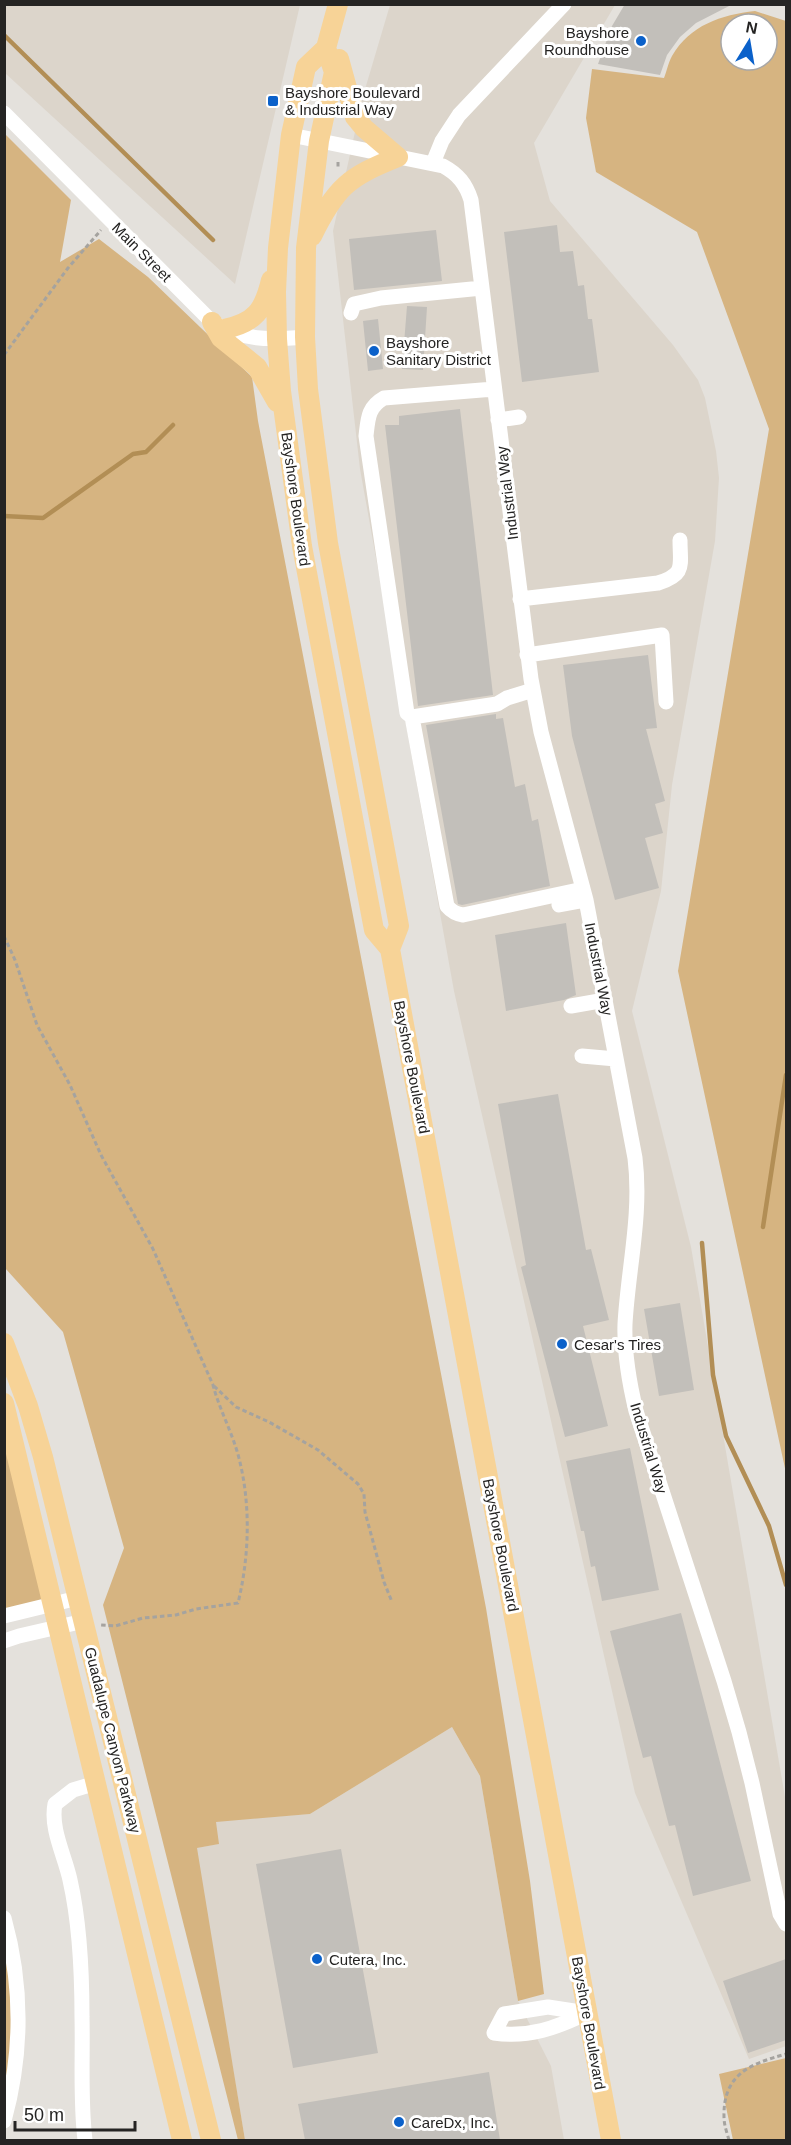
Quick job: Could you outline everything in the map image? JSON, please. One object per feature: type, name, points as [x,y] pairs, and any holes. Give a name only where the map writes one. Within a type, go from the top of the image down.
[{"type":"main road","name":"Bayshore Boulevard","points":[[338,4],[328,39],[306,68],[291,135],[278,248],[276,292],[281,391],[302,546],[374,930],[390,950],[611,2140]]},
{"type":"main road","name":"Bayshore Boulevard","points":[[328,39],[334,72],[319,141],[306,249],[305,337],[308,389],[328,543],[399,926],[390,950]]},
{"type":"main road","points":[[306,249],[325,210],[353,178],[398,157],[364,128],[355,117],[328,39]]},
{"type":"main road","points":[[278,248],[268,293],[254,319],[240,326],[218,326],[221,338],[257,367],[285,417]]},
{"type":"main road","name":"Guadalupe Canyon Parkway","points":[[4,1343],[31,1416],[84,1621],[211,2140]]},
{"type":"main road","name":"Guadalupe Canyon Parkway","points":[[4,1403],[182,2140]]},
{"type":"street","points":[[433,163],[442,141],[459,115],[564,4]]},
{"type":"street","name":"Main Street","points":[[4,113],[218,326],[250,338],[305,337]]},
{"type":"street","name":"Industrial Way","points":[[291,135],[433,163],[452,171],[469,192],[527,655],[541,732],[584,895],[638,1184],[625,1324],[630,1384],[636,1411],[724,1681],[752,1783],[780,1914],[786,1924]]},
{"type":"street","points":[[351,313],[354,304],[381,298],[482,288]]},
{"type":"street","points":[[495,389],[384,398],[374,404],[368,418],[366,436],[369,459],[407,713],[412,717],[447,906],[450,910],[463,915],[584,895]]},
{"type":"street","points":[[498,420],[519,417]]},
{"type":"street","points":[[520,599],[658,583],[672,579],[677,575],[680,566],[680,540]]},
{"type":"street","points":[[527,655],[662,635],[666,702]]},
{"type":"street","points":[[412,717],[497,704],[533,690]]},
{"type":"street","points":[[559,905],[584,895]]},
{"type":"street","points":[[571,1006],[605,1000]]},
{"type":"street","points":[[582,1056],[616,1059]]},
{"type":"street","points":[[4,1616],[78,1598]]},
{"type":"street","points":[[4,1641],[84,1621]]},
{"type":"street","points":[[85,2140],[81,2115],[82,2016],[79,1943],[70,1880],[56,1833],[53,1813],[55,1804],[73,1790],[96,1784]]},
{"type":"street","points":[[4,1918],[15,1963],[20,2019],[15,2077],[4,2121]]},
{"type":"street","points":[[548,2007],[587,2013],[554,2029],[512,2036],[494,2033],[504,2014],[548,2007]]},
{"type":"path","points":[[4,355],[68,268],[111,221]]},
{"type":"path","points":[[4,936],[15,960],[37,1024],[70,1085],[101,1155],[153,1249],[213,1385],[237,1450],[244,1487],[247,1541],[245,1575],[238,1603],[196,1609],[176,1615],[143,1618],[107,1627],[84,1621]]},
{"type":"path","points":[[213,1385],[236,1407],[269,1422],[318,1450],[358,1484],[364,1494],[365,1512],[392,1602]]},
{"type":"path","points":[[729,2140],[724,2119],[726,2093],[740,2073],[758,2062],[786,2054]]},
{"type":"shaded area","points":[[4,5],[300,5],[235,284],[5,73]]},
{"type":"shaded area","points":[[390,5],[615,5],[534,143],[550,201],[673,345],[698,380],[705,398],[716,451],[719,478],[715,541],[672,785],[661,891],[632,1011],[691,1247],[786,1803],[786,2046],[749,2059],[635,1793],[454,991],[360,469],[333,231],[363,96]]},
{"type":"shaded area","points":[[719,19],[719,72],[779,72],[779,19],[786,21],[786,1473],[678,971],[769,429],[697,232],[596,172],[586,118],[592,69],[664,78],[669,61],[679,45],[697,29]]},
{"type":"shaded area","points":[[5,134],[71,200],[60,262],[99,239],[148,277],[252,377],[258,421],[486,1608],[530,1881],[544,1994],[518,2001],[480,1776],[452,1727],[310,1814],[216,1822],[219,1844],[197,1848],[245,2140],[238,2140],[103,1605],[124,1548],[63,1332],[5,1268]]},
{"type":"shaded area","points":[[4,1403],[54,1604],[4,1616]]},
{"type":"shaded area","points":[[452,1727],[480,1776],[518,2001],[551,2066],[564,2140],[245,2140],[196,1848],[218,1844],[215,1821],[310,1814]]},
{"type":"shaded area","points":[[5,1918],[18,1990],[5,2121]]},
{"type":"shaded area","points":[[786,2058],[786,2140],[733,2140],[719,2074]]},
{"type":"building","name":"Bayshore Roundhouse","points":[[625,4],[733,4],[696,23],[680,37],[667,55],[660,75],[598,64],[612,26]]},
{"type":"building","points":[[557,225],[560,252],[573,251],[578,286],[584,285],[588,319],[592,319],[599,372],[522,382],[504,232]]},
{"type":"building","points":[[436,230],[442,281],[354,290],[349,239]]},
{"type":"building","points":[[407,306],[427,307],[423,370],[402,369]]},
{"type":"building","name":"Bayshore Sanitary District","points":[[378,319],[383,369],[368,371],[363,321]]},
{"type":"building","points":[[460,409],[493,695],[418,706],[385,425],[399,425],[399,416]]},
{"type":"building","points":[[648,655],[657,728],[646,729],[665,801],[655,804],[663,833],[645,838],[659,888],[615,900],[572,736],[563,665]]},
{"type":"building","points":[[496,714],[496,719],[503,718],[515,787],[525,784],[532,821],[538,819],[550,886],[462,905],[458,904],[426,725]]},
{"type":"building","points":[[566,923],[576,995],[564,1000],[506,1011],[495,935]]},
{"type":"building","points":[[558,1094],[586,1250],[591,1249],[609,1320],[583,1326],[608,1426],[565,1437],[521,1267],[526,1265],[498,1104]]},
{"type":"building","points":[[680,1303],[694,1390],[659,1396],[644,1309]]},
{"type":"building","points":[[630,1448],[659,1590],[602,1601],[595,1566],[591,1567],[584,1531],[581,1531],[566,1461]]},
{"type":"building","points":[[681,1613],[751,1881],[693,1896],[675,1825],[669,1826],[651,1756],[643,1758],[610,1631]]},
{"type":"building","name":"Cutera, Inc.","points":[[341,1849],[378,2053],[293,2068],[256,1864]]},
{"type":"building","points":[[786,1959],[786,2040],[748,2053],[723,1981]]},
{"type":"building","name":"CareDx, Inc.","points":[[489,2072],[500,2140],[305,2140],[298,2104]]},
{"type":"waterway","points":[[4,35],[213,240]]},
{"type":"waterway","points":[[4,516],[43,518],[133,454],[146,452],[173,425]]},
{"type":"waterway","points":[[763,1227],[786,1075]]},
{"type":"waterway","points":[[702,1243],[713,1375],[726,1436],[769,1526],[786,1585]]},
{"type":"place","name":"Bayshore Roundhouse","points":[[641,41]]},
{"type":"place","name":"Bayshore Boulevard & Industrial Way","points":[[273,101]]},
{"type":"place","name":"Bayshore Sanitary District","points":[[374,351]]},
{"type":"place","name":"Cesar's Tires","points":[[562,1344]]},
{"type":"place","name":"Cutera, Inc.","points":[[317,1959]]},
{"type":"place","name":"CareDx, Inc.","points":[[399,2122]]}]
